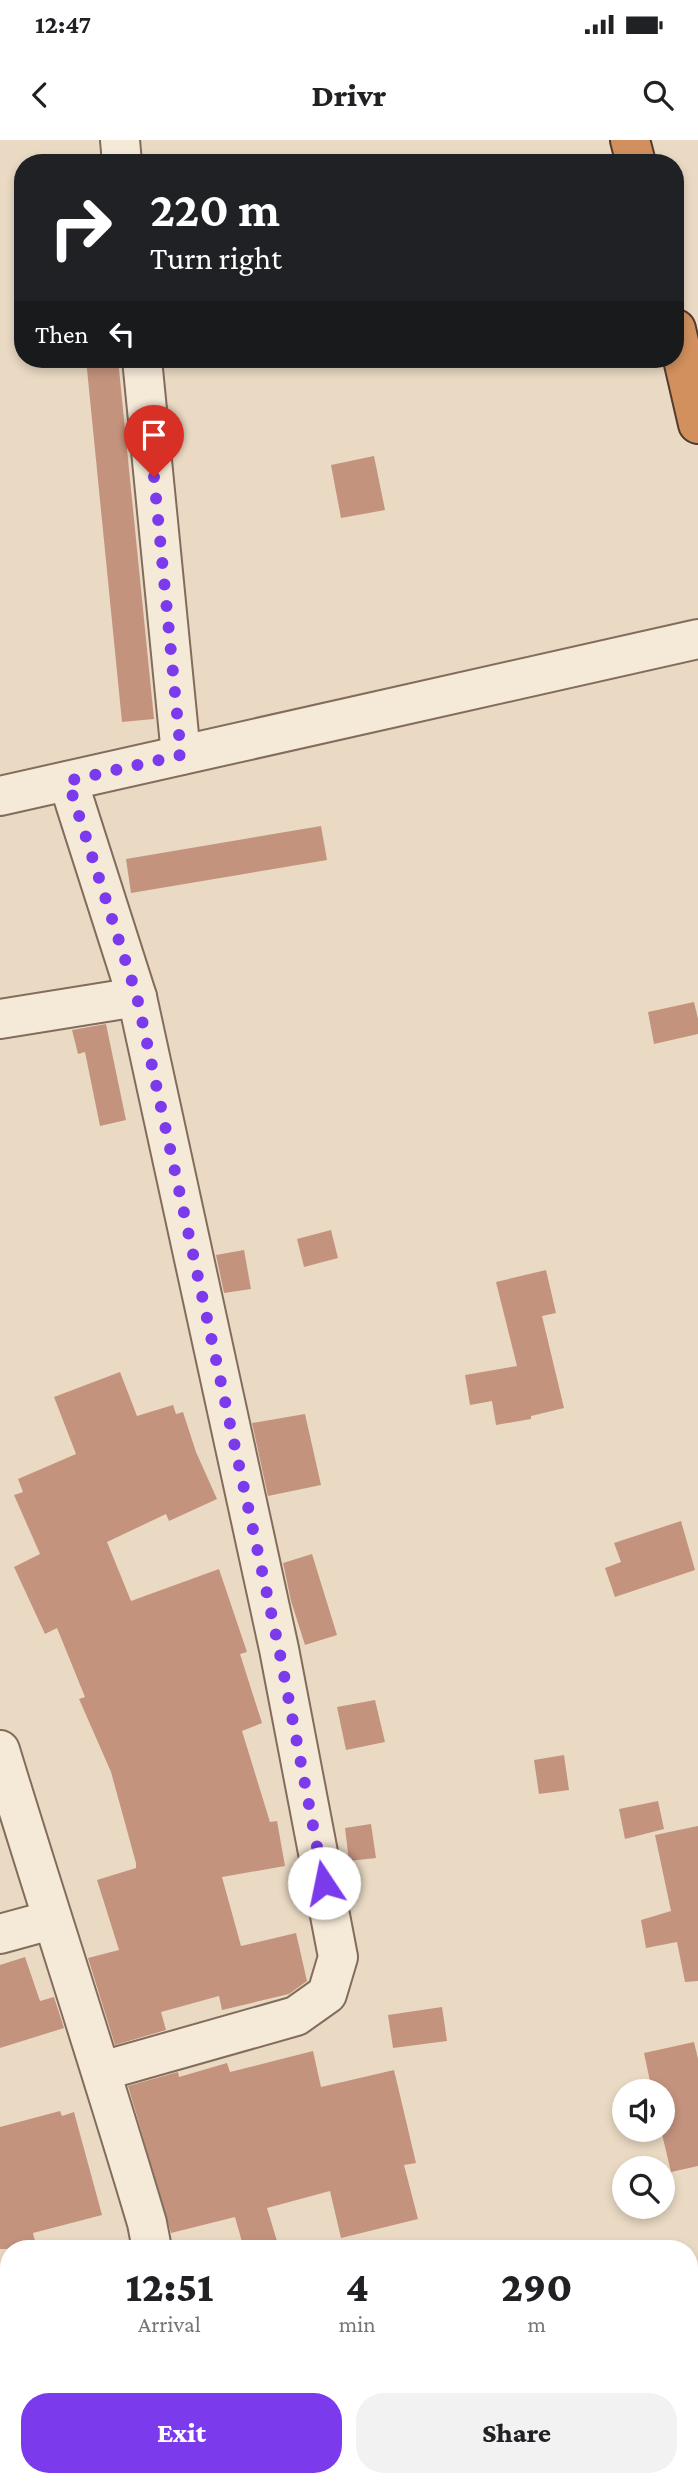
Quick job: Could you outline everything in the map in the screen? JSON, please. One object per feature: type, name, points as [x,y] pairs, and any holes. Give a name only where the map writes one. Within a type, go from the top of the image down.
[{"type":"highway","points":[[684,364],[698,424]]},
{"type":"street","points":[[143,368],[181,755]]},
{"type":"street","points":[[0,796],[698,639]]},
{"type":"street","points":[[68,781],[137,997],[279,1649],[338,1957],[327,1994],[296,2017],[102,2071]]},
{"type":"street","points":[[0,1019],[137,997]]},
{"type":"street","points":[[0,1750],[51,1920],[102,2071],[150,2240]]},
{"type":"street","points":[[0,1934],[51,1920]]},
{"type":"building","points":[[87,368],[119,368],[154,719],[122,722]]},
{"type":"building","points":[[374,456],[385,510],[341,518],[331,465]]},
{"type":"building","points":[[321,826],[327,860],[131,893],[126,859]]},
{"type":"building","points":[[694,1002],[698,1034],[654,1044],[648,1012]]},
{"type":"building","points":[[106,1024],[126,1120],[100,1126],[85,1052],[78,1054],[72,1030]]},
{"type":"building","points":[[331,1230],[338,1258],[304,1267],[297,1239]]},
{"type":"building","points":[[244,1250],[251,1289],[224,1293],[216,1255]]},
{"type":"building","points":[[546,1270],[556,1313],[542,1316],[564,1408],[531,1416],[531,1419],[496,1425],[492,1401],[470,1405],[465,1375],[517,1366],[496,1282]]},
{"type":"building","points":[[120,1372],[137,1416],[173,1405],[176,1414],[183,1412],[196,1452],[217,1499],[169,1521],[166,1514],[107,1542],[131,1601],[219,1569],[247,1652],[240,1654],[262,1723],[242,1731],[270,1822],[277,1821],[285,1866],[222,1877],[241,1946],[296,1933],[307,1981],[289,1994],[222,2010],[219,1996],[161,2012],[166,2030],[115,2045],[88,1958],[119,1950],[97,1880],[136,1868],[136,1863],[111,1772],[79,1699],[85,1697],[57,1628],[45,1634],[14,1567],[40,1554],[14,1495],[23,1492],[18,1479],[76,1454],[54,1397]]},
{"type":"building","points":[[305,1414],[321,1485],[268,1496],[252,1423]]},
{"type":"building","points":[[681,1521],[695,1570],[615,1597],[605,1568],[621,1562],[614,1543]]},
{"type":"building","points":[[312,1554],[337,1635],[305,1645],[291,1601],[283,1563]]},
{"type":"building","points":[[375,1700],[385,1742],[346,1750],[337,1707]]},
{"type":"building","points":[[564,1755],[569,1790],[539,1794],[534,1760]]},
{"type":"building","points":[[658,1801],[664,1829],[625,1839],[619,1809]]},
{"type":"building","points":[[371,1824],[376,1858],[349,1861],[345,1828]]},
{"type":"building","points":[[698,1826],[698,1981],[685,1982],[677,1942],[646,1948],[641,1920],[671,1911],[655,1835]]},
{"type":"building","points":[[25,1957],[40,2001],[54,1997],[64,2028],[0,2048],[0,1965]]},
{"type":"building","points":[[442,2007],[447,2041],[393,2048],[388,2015]]},
{"type":"building","points":[[694,2042],[698,2059],[698,2166],[675,2171],[675,2156],[667,2156],[664,2142],[675,2142],[675,2079],[649,2079],[644,2053]]},
{"type":"building","points":[[313,2051],[321,2087],[394,2070],[416,2163],[404,2165],[418,2219],[341,2238],[330,2191],[267,2208],[277,2240],[241,2240],[235,2217],[171,2233],[128,2086],[178,2072],[179,2077],[227,2063],[230,2072]]},
{"type":"building","points":[[60,2111],[62,2116],[74,2112],[102,2215],[33,2233],[35,2240],[0,2240],[0,2127]]},
{"type":"route","points":[[154,477],[181,755],[68,781],[137,997],[279,1649],[324,1883]]}]
